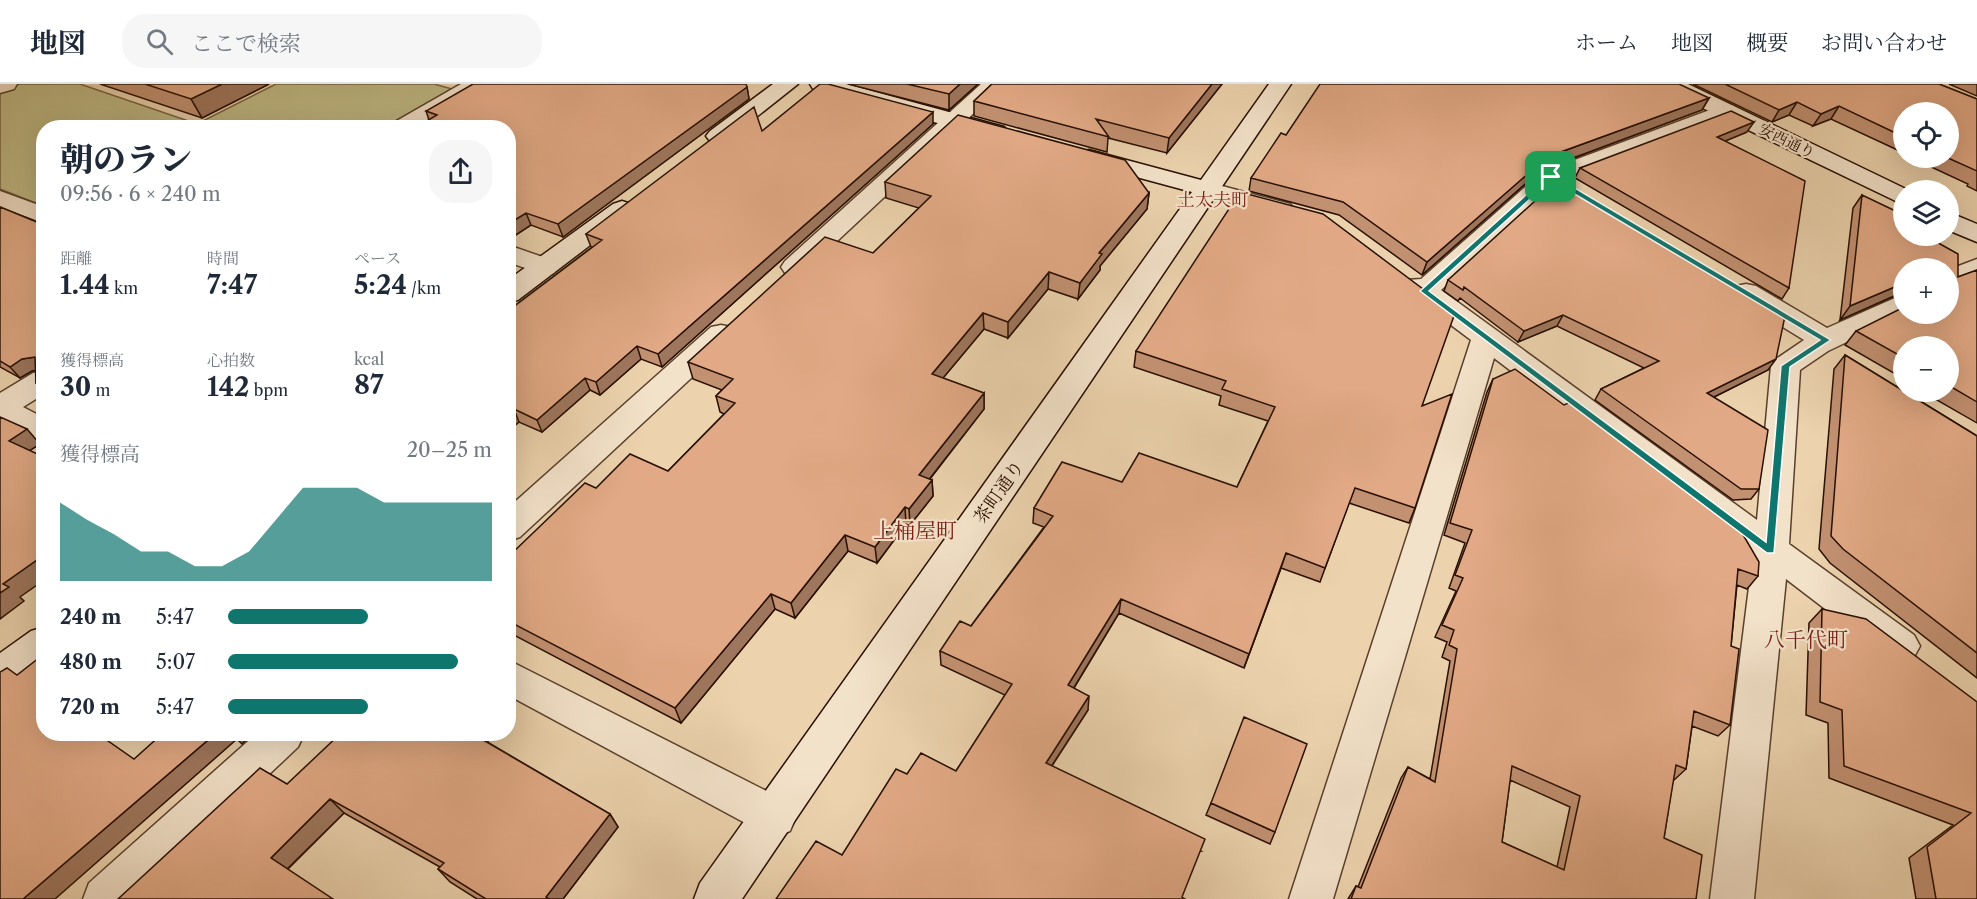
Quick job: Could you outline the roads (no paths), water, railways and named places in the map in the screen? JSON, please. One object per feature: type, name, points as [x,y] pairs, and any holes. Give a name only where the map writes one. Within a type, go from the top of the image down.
[{"type":"street","points":[[0,87],[6,84]]},
{"type":"street","points":[[415,120],[477,84]]},
{"type":"street","points":[[703,147],[787,84]]},
{"type":"street","points":[[821,84],[1012,136]]},
{"type":"street","points":[[771,288],[994,84]]},
{"type":"street","name":"茶町通り","points":[[716,899],[1280,84]]},
{"type":"street","name":"安西通り","points":[[1671,84],[1893,193]]},
{"type":"street","points":[[1424,291],[1551,177],[1726,111]]},
{"type":"street","points":[[1070,152],[1307,216]]},
{"type":"street","points":[[1551,177],[1581,195]]},
{"type":"street","points":[[516,288],[638,196]]},
{"type":"street","points":[[0,198],[36,213]]},
{"type":"street","points":[[1959,225],[1977,234]]},
{"type":"street","points":[[516,256],[545,267]]},
{"type":"street","points":[[1959,276],[1977,267]]},
{"type":"street","points":[[1396,270],[1921,661]]},
{"type":"street","points":[[1724,280],[1831,349]]},
{"type":"street","points":[[1732,899],[1771,551],[1786,366],[1831,349],[1893,310]]},
{"type":"street","points":[[516,521],[736,320]]},
{"type":"street","points":[[1311,899],[1486,337]]},
{"type":"street","points":[[36,385],[0,408],[36,428]]},
{"type":"street","points":[[0,674],[36,648]]},
{"type":"street","points":[[516,680],[774,817]]},
{"type":"street","points":[[105,899],[276,741]]},
{"type":"district","name":"土太夫町","points":[[1213,200]]},
{"type":"district","name":"上桶屋町","points":[[915,531]]},
{"type":"district","name":"八千代町","points":[[1806,640]]}]
